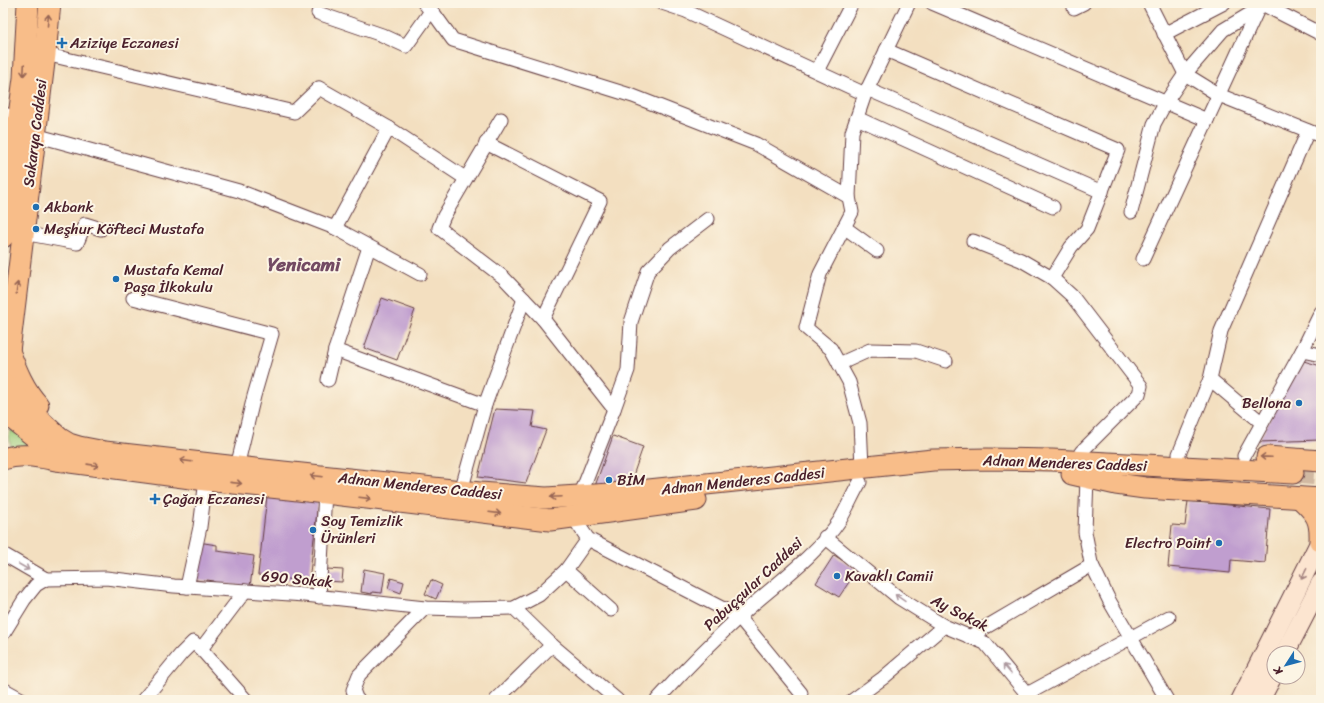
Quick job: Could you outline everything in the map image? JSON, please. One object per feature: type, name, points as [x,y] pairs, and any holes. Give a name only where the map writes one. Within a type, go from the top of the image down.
[{"type":"main road","name":"Sakarya Caddesi","points":[[3,237],[10,117],[24,78],[28,3]]},
{"type":"main road","name":"Sakarya Caddesi","points":[[3,382],[9,351],[50,3]]},
{"type":"main road","points":[[9,351],[16,371],[34,400],[61,425],[83,441],[106,452]]},
{"type":"main road","name":"Adnan Menderes Caddesi","points":[[3,382],[32,413],[59,438],[69,444],[79,447],[106,452],[237,467],[461,491],[546,498],[619,493],[835,471],[861,475],[919,475],[962,472],[1080,476],[1306,474]]},
{"type":"main road","name":"Adnan Menderes Caddesi","points":[[3,411],[50,449],[70,462],[206,480],[550,520],[861,475],[933,460],[1052,460],[1306,474]]},
{"type":"main road","points":[[1052,460],[1081,452],[1244,456],[1306,474],[1318,494],[1321,490]]},
{"type":"main road","points":[[3,459],[10,456],[26,455],[70,462]]},
{"type":"main road","points":[[1306,474],[1321,499]]},
{"type":"main road","points":[[1241,700],[1321,540],[1321,530],[1314,511],[1306,474]]},
{"type":"main road","points":[[1288,645],[1321,583]]},
{"type":"main road","points":[[1260,700],[1268,685]]},
{"type":"street","points":[[662,3],[686,11],[816,71],[1102,192]]},
{"type":"street","points":[[816,71],[852,3]]},
{"type":"street","points":[[861,475],[860,423],[849,382],[831,350],[806,328],[820,274],[852,212],[849,197],[852,132],[866,92],[909,3]]},
{"type":"street","points":[[932,3],[1207,120]]},
{"type":"street","points":[[1149,3],[1185,74],[1219,95],[1321,136]]},
{"type":"street","points":[[1164,34],[1224,3]]},
{"type":"street","points":[[1131,212],[1154,124],[1166,102],[1185,74],[1223,30],[1261,5]]},
{"type":"street","points":[[1261,5],[1321,34]]},
{"type":"street","points":[[1143,259],[1261,5]]},
{"type":"street","points":[[318,13],[382,35],[406,46],[427,7],[453,40],[633,96],[756,144],[849,197]]},
{"type":"street","points":[[886,50],[1118,150],[1087,229],[1071,247],[1052,278]]},
{"type":"street","points":[[45,54],[294,112],[319,88],[390,128],[465,178]]},
{"type":"street","points":[[857,118],[1053,207]]},
{"type":"street","points":[[501,119],[465,178],[439,228],[503,277],[543,319],[614,409]]},
{"type":"street","points":[[335,228],[390,128]]},
{"type":"street","points":[[1179,454],[1210,379],[1221,331],[1308,131]]},
{"type":"street","points":[[35,135],[239,191],[335,228],[420,274]]},
{"type":"street","points":[[486,143],[600,201],[543,319]]},
{"type":"street","points":[[580,496],[628,370],[631,322],[648,271],[670,248],[708,219]]},
{"type":"street","points":[[23,233],[77,243],[85,224],[101,229]]},
{"type":"street","points":[[844,227],[877,251]]},
{"type":"street","points":[[973,242],[1021,260],[1052,278],[1072,296],[1141,386],[1139,394],[1081,452]]},
{"type":"street","points":[[328,380],[335,350],[369,247]]},
{"type":"street","points":[[133,298],[272,334],[254,396],[237,467]]},
{"type":"street","points":[[461,491],[485,405],[524,299]]},
{"type":"street","points":[[1244,456],[1321,312]]},
{"type":"street","points":[[335,350],[485,405]]},
{"type":"street","points":[[839,364],[870,350],[916,350],[946,361]]},
{"type":"street","points":[[1302,350],[1321,355]]},
{"type":"street","points":[[1210,379],[1262,423]]},
{"type":"street","name":"Pabuççular Caddesi","points":[[657,700],[739,617],[806,558],[840,520],[861,475]]},
{"type":"street","points":[[1080,476],[1085,532],[1092,565],[1110,602],[1167,700]]},
{"type":"street","points":[[187,587],[200,527],[206,480]]},
{"type":"street","points":[[319,597],[325,493]]},
{"type":"street","points":[[573,517],[588,538],[739,617],[801,693]]},
{"type":"street","name":"Ay Sokak","points":[[825,537],[899,598],[944,626],[985,644],[1028,697]]},
{"type":"street","name":"690 Sokak","points":[[46,579],[106,578],[187,587],[319,597],[425,608],[514,608],[539,595],[566,570],[588,538]]},
{"type":"street","points":[[3,554],[46,579],[36,585],[24,600],[3,634]]},
{"type":"street","points":[[969,637],[1092,565]]},
{"type":"street","points":[[566,570],[612,610]]},
{"type":"street","points":[[201,649],[245,591]]},
{"type":"street","points":[[358,700],[353,690],[359,675],[425,608]]},
{"type":"street","points":[[514,608],[552,646],[617,700]]},
{"type":"street","points":[[1028,697],[1131,637],[1169,617]]},
{"type":"street","points":[[853,700],[883,678],[944,626]]},
{"type":"street","points":[[143,700],[181,654],[193,642],[246,700]]},
{"type":"street","points":[[496,700],[552,646]]},
{"type":"street","points":[[3,689],[23,700]]},
{"type":"green space","points":[[11,429],[41,451],[11,451],[9,434]]},
{"type":"building","points":[[382,298],[415,310],[397,360],[364,348]]},
{"type":"building","name":"Bellona","points":[[1300,360],[1321,366],[1321,440],[1258,442]]},
{"type":"building","points":[[495,409],[535,411],[532,427],[546,430],[526,483],[478,477]]},
{"type":"building","points":[[613,436],[643,447],[629,487],[595,486]]},
{"type":"building","points":[[267,496],[318,502],[309,582],[258,575]]},
{"type":"building","name":"Electro Point","points":[[1188,501],[1270,509],[1265,563],[1231,560],[1230,573],[1168,567],[1172,525],[1185,526]]},
{"type":"building","points":[[198,542],[217,545],[217,551],[254,556],[250,587],[191,579]]},
{"type":"building","name":"Kavaklı Camii","points":[[834,555],[857,570],[839,597],[816,583]]},
{"type":"building","points":[[327,569],[343,570],[342,582],[326,581]]},
{"type":"building","points":[[364,569],[385,573],[382,593],[372,592],[372,594],[361,592]]},
{"type":"building","points":[[391,578],[404,582],[401,593],[388,588]]},
{"type":"building","points":[[431,580],[442,585],[436,599],[425,594]]},
{"type":"tunnel","points":[[1293,473],[1321,475]]},
{"type":"place","name":"Aziziye Eczanesi","points":[[62,43]]},
{"type":"place","name":"Akbank","points":[[36,207]]},
{"type":"place","name":"Meşhur Köfteci Mustafa","points":[[36,229]]},
{"type":"place","name":"Mustafa Kemal Paşa İlkokulu","points":[[116,279]]},
{"type":"place","name":"Bellona","points":[[1299,403]]},
{"type":"place","name":"BİM","points":[[609,480]]},
{"type":"place","name":"Çağan Eczanesi","points":[[155,499]]},
{"type":"place","name":"Soy Temizlik Ürünleri","points":[[313,530]]},
{"type":"place","name":"Electro Point","points":[[1219,543]]},
{"type":"place","name":"Kavaklı Camii","points":[[837,576]]},
{"type":"district","name":"Yenicami","points":[[304,264]]}]
